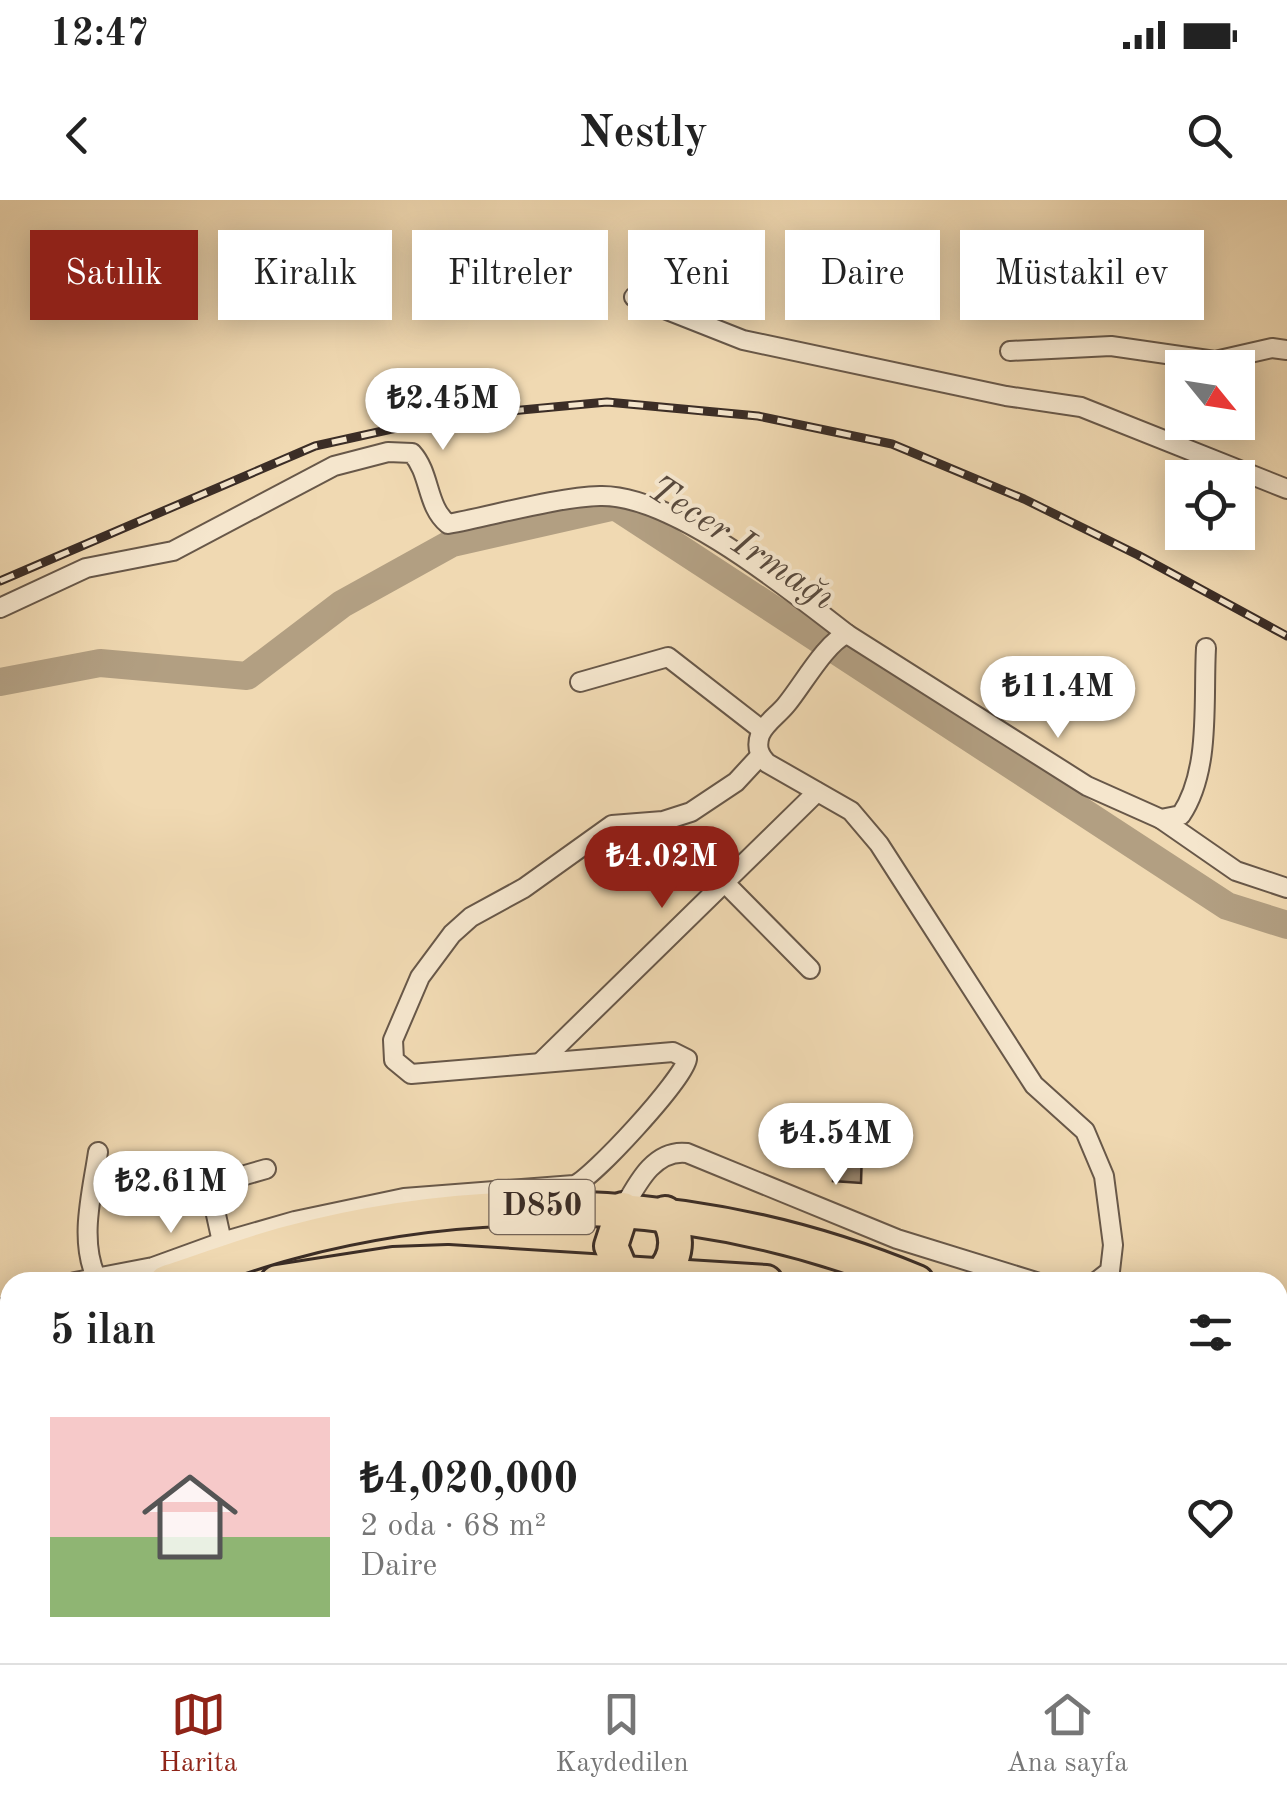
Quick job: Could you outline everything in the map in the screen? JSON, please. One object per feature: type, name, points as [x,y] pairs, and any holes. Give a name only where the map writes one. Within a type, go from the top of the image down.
[{"type":"highway","name":"D850","points":[[186,1272],[225,1252],[366,1225],[553,1206],[665,1214],[796,1241],[887,1272]]},
{"type":"highway","points":[[624,1209],[611,1246],[635,1272]]},
{"type":"highway","points":[[656,1272],[669,1266],[676,1242],[665,1214]]},
{"type":"highway","name":"D850","points":[[341,1272],[393,1264],[448,1262],[506,1272]]},
{"type":"street","points":[[692,320],[743,340],[1006,396],[1080,407],[1287,489]]},
{"type":"street","points":[[1010,351],[1111,346],[1215,361],[1272,348],[1287,350]]},
{"type":"street","points":[[0,608],[86,568],[172,551],[334,466],[388,452],[412,453],[424,466],[437,514],[448,524],[601,496],[636,501],[681,522],[763,570],[841,637],[1087,786],[1161,818],[1236,871],[1287,888]]},
{"type":"street","points":[[128,1272],[225,1252],[295,1221],[404,1198],[581,1183],[665,1097],[687,1059],[674,1052],[411,1074],[398,1066],[391,1048],[420,977],[435,954],[471,917],[524,888],[612,825],[663,821],[691,812],[736,782],[760,756],[762,730],[841,637]]},
{"type":"street","points":[[1161,818],[1181,815],[1196,794],[1206,648]]},
{"type":"street","points":[[580,682],[668,656],[762,730]]},
{"type":"street","points":[[760,756],[851,811],[879,844],[1034,1085],[1085,1131],[1104,1176],[1113,1246],[1109,1272]]},
{"type":"street","points":[[540,1063],[818,792]]},
{"type":"street","points":[[724,883],[810,969]]},
{"type":"street","points":[[93,1272],[86,1241],[98,1152]]},
{"type":"street","points":[[624,1209],[650,1168],[672,1152],[687,1153],[897,1240],[1003,1272]]},
{"type":"street","points":[[650,1168],[648,1193],[653,1204],[665,1214]]},
{"type":"street","points":[[225,1252],[211,1192],[214,1184],[266,1169]]},
{"type":"building","points":[[834,1150],[862,1151],[861,1183],[833,1181]]},
{"type":"waterway","name":"Tecer Irmağı","points":[[0,682],[100,663],[247,676],[342,604],[452,543],[615,506],[1227,906],[1287,925]]},
{"type":"railway","points":[[0,581],[315,446],[446,417],[607,402],[758,416],[892,444],[1024,499],[1138,555],[1287,636]]}]
